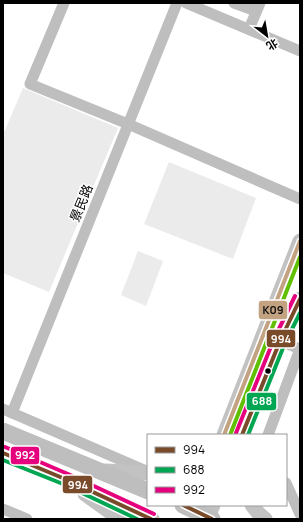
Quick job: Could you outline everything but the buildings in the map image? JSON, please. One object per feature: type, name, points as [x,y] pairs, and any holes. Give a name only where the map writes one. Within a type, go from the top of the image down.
[{"type":"main road","points":[[227,429],[300,241]]},
{"type":"main road","points":[[243,433],[280,341],[300,299]]},
{"type":"main road","points":[[3,431],[147,491]]},
{"type":"main road","points":[[3,452],[152,519]]},
{"type":"main road","points":[[101,471],[147,473]]},
{"type":"main road","points":[[65,479],[120,519]]},
{"type":"main road","points":[[253,506],[265,519]]},
{"type":"main road","points":[[188,509],[210,515]]},
{"type":"street","points":[[64,3],[30,84],[128,124],[300,199]]},
{"type":"street","name":"景民路","points":[[7,411],[128,124],[177,3]]},
{"type":"street","points":[[186,3],[300,51]]},
{"type":"street","points":[[234,3],[258,7],[249,29]]},
{"type":"street","points":[[268,434],[300,349],[280,341]]},
{"type":"street","points":[[7,411],[147,473]]},
{"type":"street","points":[[287,485],[300,514]]},
{"type":"street","points":[[3,510],[27,519]]},
{"type":"shaded area","points":[[23,88],[118,128],[49,292],[3,273],[3,135]]},
{"type":"shaded area","points":[[169,162],[256,198],[233,259],[144,224]]},
{"type":"shaded area","points":[[138,251],[163,261],[146,306],[121,295]]},
{"type":"transit line","name":"K09","points":[[224,434],[300,241]]},
{"type":"transit line","points":[[230,434],[300,257]]},
{"type":"transit line","name":"992","points":[[236,433],[274,339],[295,296]]},
{"type":"transit line","name":"994","points":[[242,434],[280,341],[300,299]]},
{"type":"transit line","name":"688","points":[[248,434],[285,343],[300,313]]},
{"type":"transit line","name":"992","points":[[5,447],[68,474],[154,514]]},
{"type":"transit line","name":"994","points":[[3,453],[65,479],[151,519]]},
{"type":"transit line","name":"688","points":[[3,460],[63,484],[137,519]]},
{"type":"transit line","name":"994","points":[[185,506],[212,519]]}]
